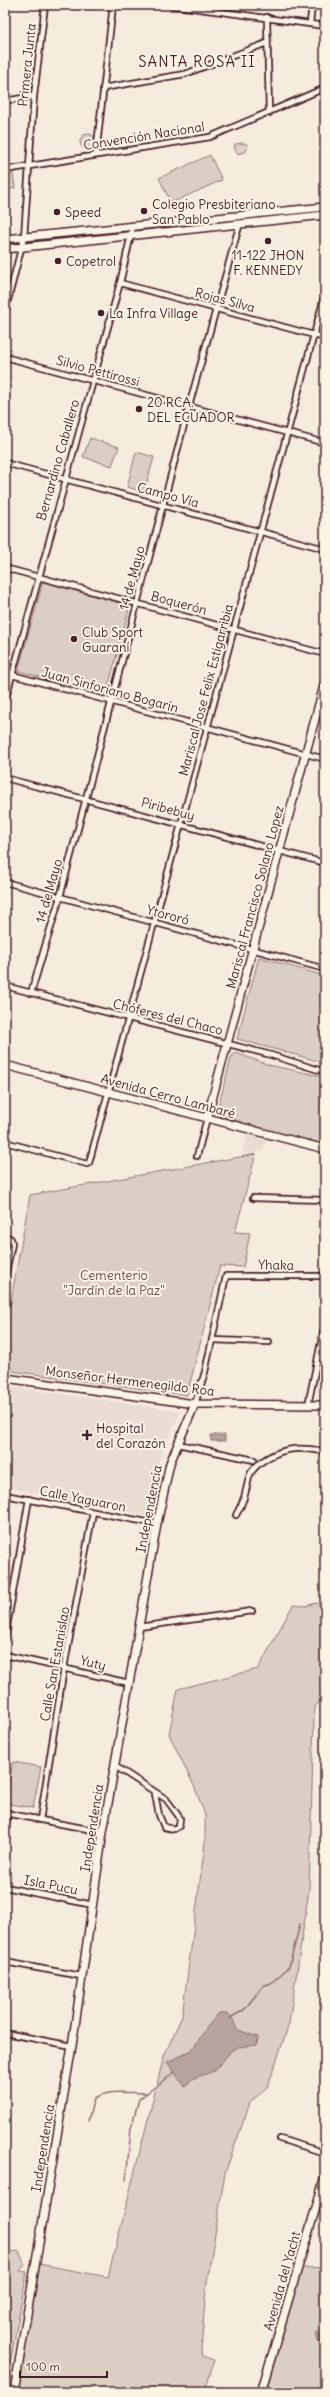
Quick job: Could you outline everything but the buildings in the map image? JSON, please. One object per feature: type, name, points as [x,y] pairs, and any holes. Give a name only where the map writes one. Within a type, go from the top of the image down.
[{"type":"street","name":"Primera Junta","points":[[5,312],[24,237],[34,96],[45,5]]},
{"type":"street","points":[[96,154],[113,5]]},
{"type":"street","points":[[170,5],[179,5],[325,26]]},
{"type":"street","points":[[310,23],[312,5]]},
{"type":"street","points":[[267,17],[269,113]]},
{"type":"street","points":[[103,88],[185,74],[268,43]]},
{"type":"street","name":"Convención Nacional","points":[[5,170],[96,154],[210,137],[325,88]]},
{"type":"street","points":[[5,101],[34,96]]},
{"type":"street","points":[[5,239],[325,207]]},
{"type":"street","points":[[5,249],[325,215]]},
{"type":"street","name":"14 de Mayo","points":[[31,993],[60,897],[189,406],[241,216]]},
{"type":"street","name":"Bernardino Caballero","points":[[5,701],[64,479],[120,283],[133,226]]},
{"type":"street","name":"Rojas Silva","points":[[120,283],[325,338]]},
{"type":"street","name":"Mariscal Jose Felix Estigarribia","points":[[5,1142],[88,1164],[207,727],[235,630],[260,531],[325,294]]},
{"type":"street","name":"Silvio Pettirossi","points":[[5,357],[325,443]]},
{"type":"street","name":"Campo Vía","points":[[5,463],[325,549]]},
{"type":"street","name":"Boquerón","points":[[5,568],[325,654]]},
{"type":"street","name":"Juan Sinforiano Bogarín","points":[[5,673],[325,759]]},
{"type":"street","name":"Mariscal Francisco Solano Lopez","points":[[207,1118],[325,682]]},
{"type":"street","name":"Piribebuy","points":[[5,778],[325,862]]},
{"type":"street","name":"Ytororó","points":[[5,882],[325,968]]},
{"type":"street","name":"Chóferes del Chaco","points":[[5,986],[227,1044],[325,1072]]},
{"type":"street","name":"Avenida Cerro Lambaré","points":[[5,1065],[325,1149]]},
{"type":"street","points":[[197,1156],[207,1118]]},
{"type":"street","points":[[253,1198],[325,1200]]},
{"type":"street","points":[[5,1277],[12,1244],[7,1235]]},
{"type":"street","name":"Yhaka","points":[[226,1275],[325,1276]]},
{"type":"street","name":"Independencia","points":[[14,2392],[72,2046],[103,1832],[157,1524],[166,1478],[205,1372],[226,1275]]},
{"type":"street","points":[[308,1404],[325,1323]]},
{"type":"street","points":[[212,1340],[269,1342]]},
{"type":"street","name":"Monseñor Hermenegildo Roa","points":[[5,1378],[194,1404],[325,1405]]},
{"type":"street","points":[[178,1444],[254,1460]]},
{"type":"street","points":[[236,1515],[243,1503],[249,1477],[254,1469],[265,1460],[296,1449],[325,1451]]},
{"type":"street","name":"Calle Yaguaron","points":[[5,1495],[157,1524]]},
{"type":"street","points":[[5,1638],[29,1499]]},
{"type":"street","name":"Calle San Estanislao","points":[[40,1820],[64,1668],[93,1512]]},
{"type":"street","points":[[139,1627],[252,1612]]},
{"type":"street","name":"Yuty","points":[[5,1655],[130,1683]]},
{"type":"street","points":[[114,1766],[155,1794],[166,1799],[175,1809],[180,1818],[180,1826],[174,1829],[164,1827],[159,1815],[155,1794]]},
{"type":"street","points":[[5,1829],[6,1813],[103,1832]]},
{"type":"street","name":"Isla Pucu","points":[[5,1887],[93,1905]]},
{"type":"street","points":[[5,1962],[81,1976]]},
{"type":"street","points":[[5,2033],[72,2046]]},
{"type":"street","points":[[280,2139],[325,2153]]},
{"type":"street","name":"Avenida del Yacht","points":[[261,2392],[325,2177]]},
{"type":"shaded area","points":[[248,1133],[267,1138],[263,1151],[242,1154]]},
{"type":"shaded area","name":"Hospital del Corazón","points":[[5,1386],[181,1411],[159,1460],[149,1516],[5,1487]]},
{"type":"shaded area","points":[[211,1435],[225,1435],[225,1441],[211,1441]]},
{"type":"shaded area","points":[[219,2013],[227,2013],[233,2019],[238,2030],[258,2037],[257,2045],[238,2047],[232,2050],[214,2071],[192,2079],[185,2087],[167,2062],[192,2050],[207,2027]]},
{"type":"shaded area","points":[[325,2331],[325,2342],[318,2342],[316,2332]]},
{"type":"green space","points":[[88,134],[94,136],[96,142],[94,148],[88,150],[82,148],[80,142],[82,136]]},
{"type":"green space","points":[[244,143],[248,145],[246,152],[237,154],[234,147],[235,144]]},
{"type":"green space","points":[[210,155],[222,180],[171,203],[159,178]]},
{"type":"green space","points":[[13,174],[15,188],[5,190],[5,176]]},
{"type":"green space","points":[[325,210],[325,212],[248,219],[248,218]]},
{"type":"green space","points":[[230,220],[230,222],[139,231],[139,229]]},
{"type":"green space","points":[[121,232],[120,234],[34,241],[34,240]]},
{"type":"green space","points":[[90,438],[119,447],[112,466],[83,457]]},
{"type":"green space","points":[[136,452],[154,457],[144,492],[127,487]]},
{"type":"green space","name":"Club Sport Guaraní","points":[[43,582],[130,606],[106,695],[18,671]]},
{"type":"green space","points":[[259,957],[325,976],[325,1063],[237,1039]]},
{"type":"green space","points":[[236,1053],[269,1065],[325,1077],[325,1144],[255,1127],[220,1115],[217,1111],[232,1055]]},
{"type":"green space","name":"Cementerio \"Jardín de la Paz\"","points":[[256,1154],[235,1232],[250,1233],[243,1267],[220,1266],[187,1395],[5,1370],[5,1333],[30,1195]]},
{"type":"green space","points":[[316,1603],[325,1607],[325,1694],[315,1707],[314,1719],[309,1890],[289,2024],[268,2086],[250,2103],[225,2173],[206,2288],[201,2351],[202,2356],[214,2360],[205,2392],[16,2392],[39,2264],[108,2277],[164,2056],[182,2016],[205,1843],[205,1815],[195,1788],[169,1734],[178,1689],[258,1669],[293,1605],[306,1606]]},
{"type":"green space","points":[[13,1762],[41,1767],[33,1808],[5,1803]]},
{"type":"green space","points":[[19,2251],[25,2265],[20,2271],[27,2272],[5,2392],[5,2253]]},
{"type":"green space","points":[[325,2267],[325,2392],[266,2392],[301,2268]]},
{"type":"waterway","points":[[230,2018],[244,2010],[263,1986],[271,1983],[289,1967],[300,1924]]},
{"type":"waterway","points":[[126,2180],[131,2128],[139,2099],[175,2072]]},
{"type":"waterway","points":[[88,2121],[94,2098],[114,2092],[147,2093]]},
{"type":"place","name":"Colegio Presbiteriano San Pablo","points":[[144,211]]},
{"type":"place","name":"Speed","points":[[57,212]]},
{"type":"place","name":"11-122 JHON F. KENNEDY","points":[[268,241]]},
{"type":"place","name":"Copetrol","points":[[58,261]]},
{"type":"place","name":"La Infra Village","points":[[101,313]]},
{"type":"place","name":"20 RCA. DEL ECUADOR","points":[[139,409]]},
{"type":"place","name":"Club Sport Guaraní","points":[[74,639]]},
{"type":"place","name":"Hospital del Corazón","points":[[87,1435]]},
{"type":"district","name":"SANTA ROSA II","points":[[197,61]]}]
